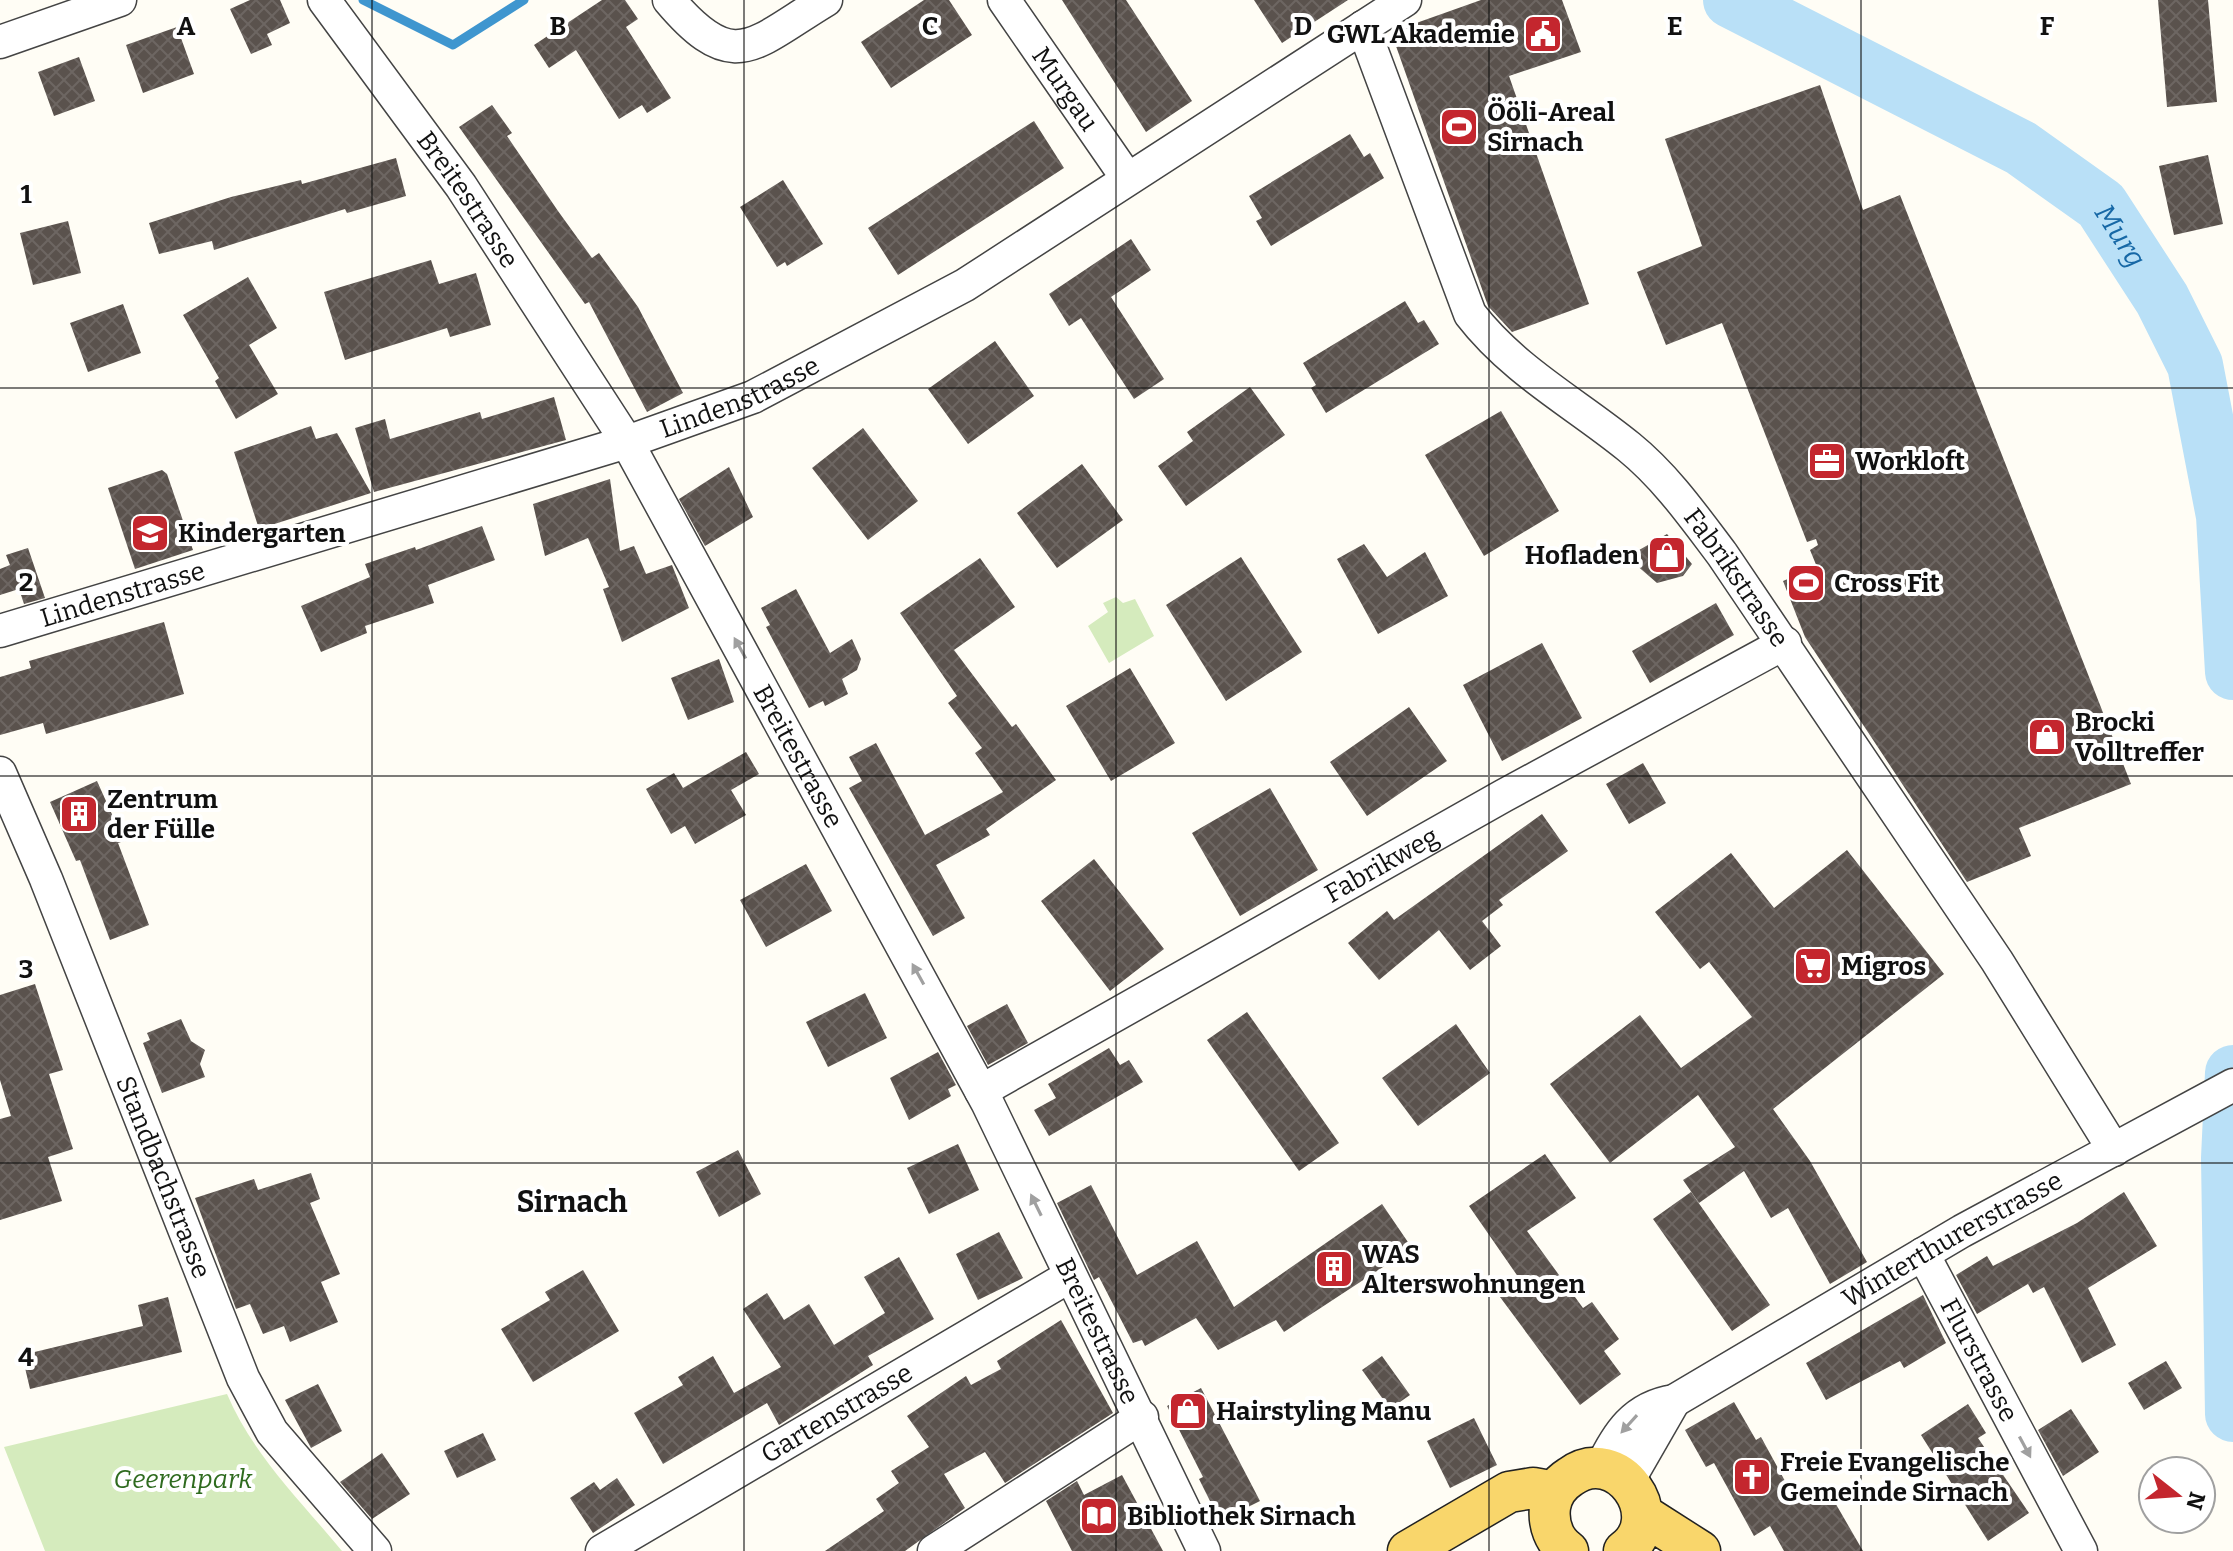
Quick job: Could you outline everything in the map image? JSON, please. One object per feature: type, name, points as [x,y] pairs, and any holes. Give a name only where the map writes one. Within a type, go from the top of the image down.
[{"type":"main road","points":[[1408,1551],[1472,1514],[1505,1510],[1558,1521],[1575,1473],[1627,1519],[1700,1551]]},
{"type":"street","points":[[0,42],[120,0]]},
{"type":"street","name":"Breitestrasse","points":[[324,0],[461,186],[627,442],[981,1091],[1142,1417],[1204,1551]]},
{"type":"street","points":[[669,0],[696,32],[734,48],[751,45],[826,0]]},
{"type":"street","name":"Murgau","points":[[1004,0],[1127,178]]},
{"type":"street","name":"Lindenstrasse","points":[[0,631],[627,442],[767,390],[965,285],[1405,0]]},
{"type":"street","name":"Fabrikstrasse","points":[[1363,27],[1470,314],[1494,344],[1522,370],[1633,450],[1681,500],[1785,643],[1997,961],[2114,1150]]},
{"type":"street","name":"Fabrikweg","points":[[981,1091],[1503,796],[1785,643]]},
{"type":"street","name":"Standbachstrasse","points":[[0,773],[41,865],[243,1378],[272,1432],[375,1551]]},
{"type":"street","name":"Winterthurerstrasse","points":[[1627,1519],[1674,1401],[1923,1254],[2233,1085]]},
{"type":"street","name":"Flurstrasse","points":[[1923,1254],[2081,1551]]},
{"type":"street","name":"Gartenstrasse","points":[[602,1551],[1070,1276]]},
{"type":"street","points":[[934,1551],[1142,1417]]},
{"type":"green space","points":[[1116,597],[1123,603],[1135,599],[1154,636],[1109,663],[1088,626],[1108,612],[1103,603]]},
{"type":"green space","name":"Geerenpark","points":[[227,1394],[264,1457],[342,1551],[45,1551],[4,1447]]},
{"type":"building","points":[[250,0],[280,0],[290,23],[267,34],[272,45],[251,54],[230,9]]},
{"type":"building","points":[[602,0],[625,0],[638,19],[626,27],[671,98],[647,113],[642,105],[619,119],[576,50],[549,68],[534,45]]},
{"type":"building","points":[[924,0],[949,0],[972,35],[891,88],[861,42]]},
{"type":"building","points":[[1062,0],[1126,0],[1192,101],[1146,132]]},
{"type":"building","points":[[1254,0],[1348,0],[1282,43]]},
{"type":"building","points":[[1481,0],[1562,0],[1581,52],[1509,76],[1589,304],[1512,332],[1488,306],[1391,32]]},
{"type":"building","points":[[2158,0],[2208,0],[2217,102],[2167,107]]},
{"type":"building","points":[[177,27],[194,74],[143,93],[126,45]]},
{"type":"building","points":[[79,57],[95,101],[54,116],[38,72]]},
{"type":"building","points":[[1820,85],[1863,210],[1900,195],[2131,784],[2019,828],[2031,856],[1967,882],[1805,637],[1783,581],[1817,567],[1810,550],[1818,545],[1816,539],[1807,542],[1722,323],[1666,345],[1637,272],[1702,246],[1665,139]]},
{"type":"building","points":[[492,105],[512,133],[507,136],[558,211],[592,258],[599,253],[638,307],[683,393],[647,412],[589,302],[585,304],[459,127]]},
{"type":"building","points":[[1034,121],[1064,168],[898,275],[868,228]]},
{"type":"building","points":[[1350,134],[1364,157],[1370,153],[1384,178],[1271,246],[1256,221],[1262,218],[1249,196]]},
{"type":"building","points":[[2208,155],[2223,224],[2174,235],[2159,166]]},
{"type":"building","points":[[396,158],[406,196],[347,213],[345,209],[214,250],[212,241],[159,254],[149,223],[231,197],[301,180],[302,184]]},
{"type":"building","points":[[783,180],[823,244],[787,266],[785,262],[777,267],[740,207]]},
{"type":"building","points":[[68,221],[81,273],[33,285],[20,233]]},
{"type":"building","points":[[1131,239],[1151,270],[1111,297],[1164,379],[1134,399],[1081,318],[1069,326],[1049,294]]},
{"type":"building","points":[[431,260],[439,284],[476,273],[491,325],[450,337],[447,328],[345,360],[324,292]]},
{"type":"building","points":[[248,277],[277,328],[249,345],[278,394],[236,419],[215,381],[219,378],[183,315]]},
{"type":"building","points":[[1405,301],[1418,323],[1424,320],[1439,344],[1326,413],[1311,388],[1316,385],[1303,363]]},
{"type":"building","points":[[123,304],[141,353],[88,372],[70,323]]},
{"type":"building","points":[[995,341],[1034,396],[968,444],[928,389]]},
{"type":"building","points":[[1250,387],[1285,435],[1186,506],[1158,466],[1193,441],[1187,432]]},
{"type":"building","points":[[554,397],[566,440],[374,492],[355,428],[385,419],[390,439],[480,412],[482,419]]},
{"type":"building","points":[[1501,411],[1559,511],[1484,556],[1425,455]]},
{"type":"building","points":[[311,426],[316,439],[337,433],[371,493],[259,529],[234,452]]},
{"type":"building","points":[[863,428],[918,501],[868,540],[812,468]]},
{"type":"building","points":[[1082,464],[1123,520],[1057,568],[1017,513]]},
{"type":"building","points":[[729,467],[753,517],[705,546],[679,499]]},
{"type":"building","points":[[162,470],[167,474],[193,550],[135,569],[108,488]]},
{"type":"building","points":[[610,479],[620,551],[634,546],[646,574],[672,565],[689,608],[622,642],[603,589],[609,587],[588,538],[545,556],[533,504]]},
{"type":"building","points":[[482,526],[495,560],[428,585],[434,603],[365,626],[367,633],[321,652],[301,606],[370,577],[365,564],[415,547],[416,550]]},
{"type":"building","points":[[1667,534],[1692,564],[1683,576],[1657,583],[1627,557]]},
{"type":"building","points":[[1364,544],[1387,577],[1425,552],[1448,596],[1378,634],[1337,559]]},
{"type":"building","points":[[28,548],[45,598],[24,604],[19,589],[0,595],[0,569],[10,565],[6,555]]},
{"type":"building","points":[[1241,557],[1302,652],[1226,701],[1166,605]]},
{"type":"building","points":[[980,558],[1015,607],[954,650],[1012,727],[1016,724],[1056,780],[986,829],[990,835],[936,865],[965,918],[933,936],[849,788],[862,781],[849,757],[876,743],[925,835],[1003,792],[975,753],[982,748],[948,703],[957,696],[900,613]]},
{"type":"building","points":[[796,589],[830,653],[852,639],[861,659],[857,670],[842,679],[848,694],[825,706],[823,701],[809,708],[766,627],[770,625],[761,608]]},
{"type":"building","points":[[1716,603],[1734,635],[1650,683],[1632,651]]},
{"type":"building","points":[[164,622],[184,694],[46,734],[43,723],[0,735],[0,677],[31,668],[29,661]]},
{"type":"building","points":[[1542,643],[1582,718],[1502,761],[1463,685]]},
{"type":"building","points":[[719,659],[734,702],[688,720],[671,678]]},
{"type":"building","points":[[1130,668],[1175,743],[1111,781],[1066,706]]},
{"type":"building","points":[[1409,707],[1447,761],[1367,816],[1330,762]]},
{"type":"building","points":[[746,752],[759,774],[731,790],[746,815],[695,844],[685,826],[671,834],[646,789],[674,773],[683,788]]},
{"type":"building","points":[[1643,763],[1666,803],[1629,824],[1606,784]]},
{"type":"building","points":[[97,781],[124,841],[118,843],[149,925],[110,940],[80,860],[76,861],[50,802]]},
{"type":"building","points":[[1270,788],[1318,870],[1240,916],[1192,833]]},
{"type":"building","points":[[1542,814],[1568,851],[1499,900],[1503,905],[1482,921],[1501,946],[1470,970],[1439,930],[1379,980],[1348,943],[1387,911],[1394,920]]},
{"type":"building","points":[[1847,850],[1944,974],[1773,1109],[1810,1161],[1867,1262],[1830,1284],[1788,1208],[1771,1218],[1744,1171],[1699,1203],[1683,1180],[1735,1147],[1698,1095],[1610,1163],[1550,1084],[1640,1015],[1681,1068],[1752,1017],[1709,962],[1700,969],[1655,912],[1731,853],[1774,908]]},
{"type":"building","points":[[1094,859],[1164,949],[1110,991],[1041,901]]},
{"type":"building","points":[[806,864],[832,911],[766,947],[740,900]]},
{"type":"building","points":[[35,984],[63,1070],[49,1074],[73,1149],[48,1157],[62,1201],[0,1220],[0,1119],[11,1116],[0,1080],[0,995]]},
{"type":"building","points":[[865,993],[887,1038],[828,1067],[806,1022]]},
{"type":"building","points":[[1007,1004],[1028,1043],[988,1065],[967,1026]]},
{"type":"building","points":[[1247,1012],[1339,1143],[1299,1171],[1207,1040]]},
{"type":"building","points":[[181,1019],[191,1041],[205,1050],[200,1064],[205,1077],[162,1093],[143,1043],[150,1040],[147,1033]]},
{"type":"building","points":[[1456,1024],[1490,1073],[1418,1126],[1382,1078]]},
{"type":"building","points":[[1109,1048],[1120,1065],[1129,1060],[1143,1082],[1049,1136],[1034,1110],[1056,1098],[1048,1084]]},
{"type":"building","points":[[938,1052],[956,1085],[948,1089],[951,1096],[909,1120],[890,1078]]},
{"type":"building","points":[[958,1144],[979,1190],[929,1214],[907,1168]]},
{"type":"building","points":[[738,1150],[761,1194],[719,1217],[696,1172]]},
{"type":"building","points":[[1545,1154],[1576,1198],[1527,1231],[1583,1308],[1592,1302],[1619,1339],[1604,1351],[1621,1374],[1580,1405],[1500,1297],[1521,1281],[1469,1206]]},
{"type":"building","points":[[311,1173],[320,1199],[310,1203],[340,1274],[321,1282],[338,1322],[290,1342],[284,1326],[263,1334],[250,1304],[236,1309],[195,1198],[254,1179],[258,1190]]},
{"type":"building","points":[[1091,1185],[1137,1275],[1197,1241],[1234,1307],[1382,1204],[1412,1248],[1284,1332],[1276,1320],[1218,1350],[1196,1318],[1145,1346],[1142,1340],[1133,1343],[1099,1277],[1094,1280],[1057,1203]]},
{"type":"building","points":[[1691,1192],[1770,1305],[1732,1331],[1653,1219]]},
{"type":"building","points":[[2124,1192],[2157,1246],[2088,1288],[2116,1345],[2082,1363],[2044,1287],[2033,1293],[2028,1284],[1977,1314],[1956,1275],[1987,1256],[1993,1266],[2077,1223]]},
{"type":"building","points":[[999,1232],[1023,1278],[978,1300],[956,1254]]},
{"type":"building","points":[[899,1257],[934,1319],[868,1356],[873,1365],[779,1425],[767,1403],[663,1464],[634,1413],[683,1385],[678,1377],[713,1356],[734,1393],[781,1367],[743,1309],[767,1293],[784,1320],[809,1304],[834,1345],[885,1313],[864,1277]]},
{"type":"building","points":[[583,1270],[619,1331],[533,1382],[501,1329],[550,1300],[545,1292]]},
{"type":"building","points":[[1923,1295],[1946,1343],[1904,1368],[1900,1361],[1826,1400],[1806,1363]]},
{"type":"building","points":[[168,1297],[182,1352],[30,1389],[22,1355],[143,1326],[138,1305]]},
{"type":"building","points":[[1061,1320],[1113,1413],[1005,1483],[985,1452],[944,1474],[965,1508],[905,1551],[825,1551],[884,1511],[876,1499],[899,1483],[891,1471],[929,1447],[907,1416],[966,1376],[971,1385],[1001,1369],[997,1361]]},
{"type":"building","points":[[1382,1356],[1410,1395],[1390,1409],[1362,1370]]},
{"type":"building","points":[[2166,1361],[2182,1388],[2144,1410],[2128,1383]]},
{"type":"building","points":[[318,1384],[342,1431],[311,1448],[285,1400]]},
{"type":"building","points":[[1201,1388],[1260,1501],[1220,1521],[1199,1479],[1203,1477],[1167,1406]]},
{"type":"building","name":"Freie Evangelische Gemeinde Sirnach","points":[[1734,1402],[1756,1440],[1761,1437],[1797,1503],[1826,1487],[1863,1551],[1784,1551],[1770,1526],[1754,1536],[1714,1463],[1706,1467],[1685,1430]]},
{"type":"building","points":[[1968,1404],[1986,1433],[1978,1438],[2029,1513],[1988,1541],[1921,1435]]},
{"type":"building","points":[[2071,1409],[2099,1452],[2063,1476],[2038,1430]]},
{"type":"building","points":[[1474,1418],[1497,1465],[1450,1488],[1427,1441]]},
{"type":"building","points":[[483,1433],[496,1460],[457,1478],[444,1451]]},
{"type":"building","points":[[382,1453],[410,1494],[372,1519],[340,1482]]},
{"type":"building","name":"Bibliothek Sirnach","points":[[1122,1475],[1163,1551],[1072,1551],[1046,1501],[1077,1481],[1084,1495]]},
{"type":"building","points":[[617,1478],[635,1505],[593,1533],[570,1498],[594,1482],[600,1490]]},
{"type":"waterway","points":[[363,0],[453,45],[524,0]]},
{"type":"waterway","name":"Murg","points":[[1731,0],[2021,148],[2101,205],[2162,299],[2195,365],[2224,516],[2233,672]]},
{"type":"waterway","name":"Murg","points":[[2233,1073],[2229,1158],[2233,1414]]},
{"type":"place","name":"GWL Akademie","points":[[1543,34]]},
{"type":"place","name":"Ööli-Areal Sirnach","points":[[1459,127]]},
{"type":"place","name":"Workloft","points":[[1827,461]]},
{"type":"place","name":"Kindergarten","points":[[150,533]]},
{"type":"place","name":"Hofladen","points":[[1667,555]]},
{"type":"place","name":"Cross Fit","points":[[1806,583]]},
{"type":"place","name":"Brocki Volltreffer","points":[[2047,737]]},
{"type":"place","name":"Zentrum der Fülle","points":[[79,814]]},
{"type":"place","name":"Migros","points":[[1813,966]]},
{"type":"place","name":"WAS Alterswohnungen","points":[[1334,1269]]},
{"type":"place","name":"Hairstyling Manu","points":[[1188,1411]]},
{"type":"place","name":"Freie Evangelische Gemeinde Sirnach","points":[[1752,1477]]},
{"type":"place","name":"Bibliothek Sirnach","points":[[1099,1516]]},
{"type":"district","name":"Sirnach","points":[[572,1202]]}]
